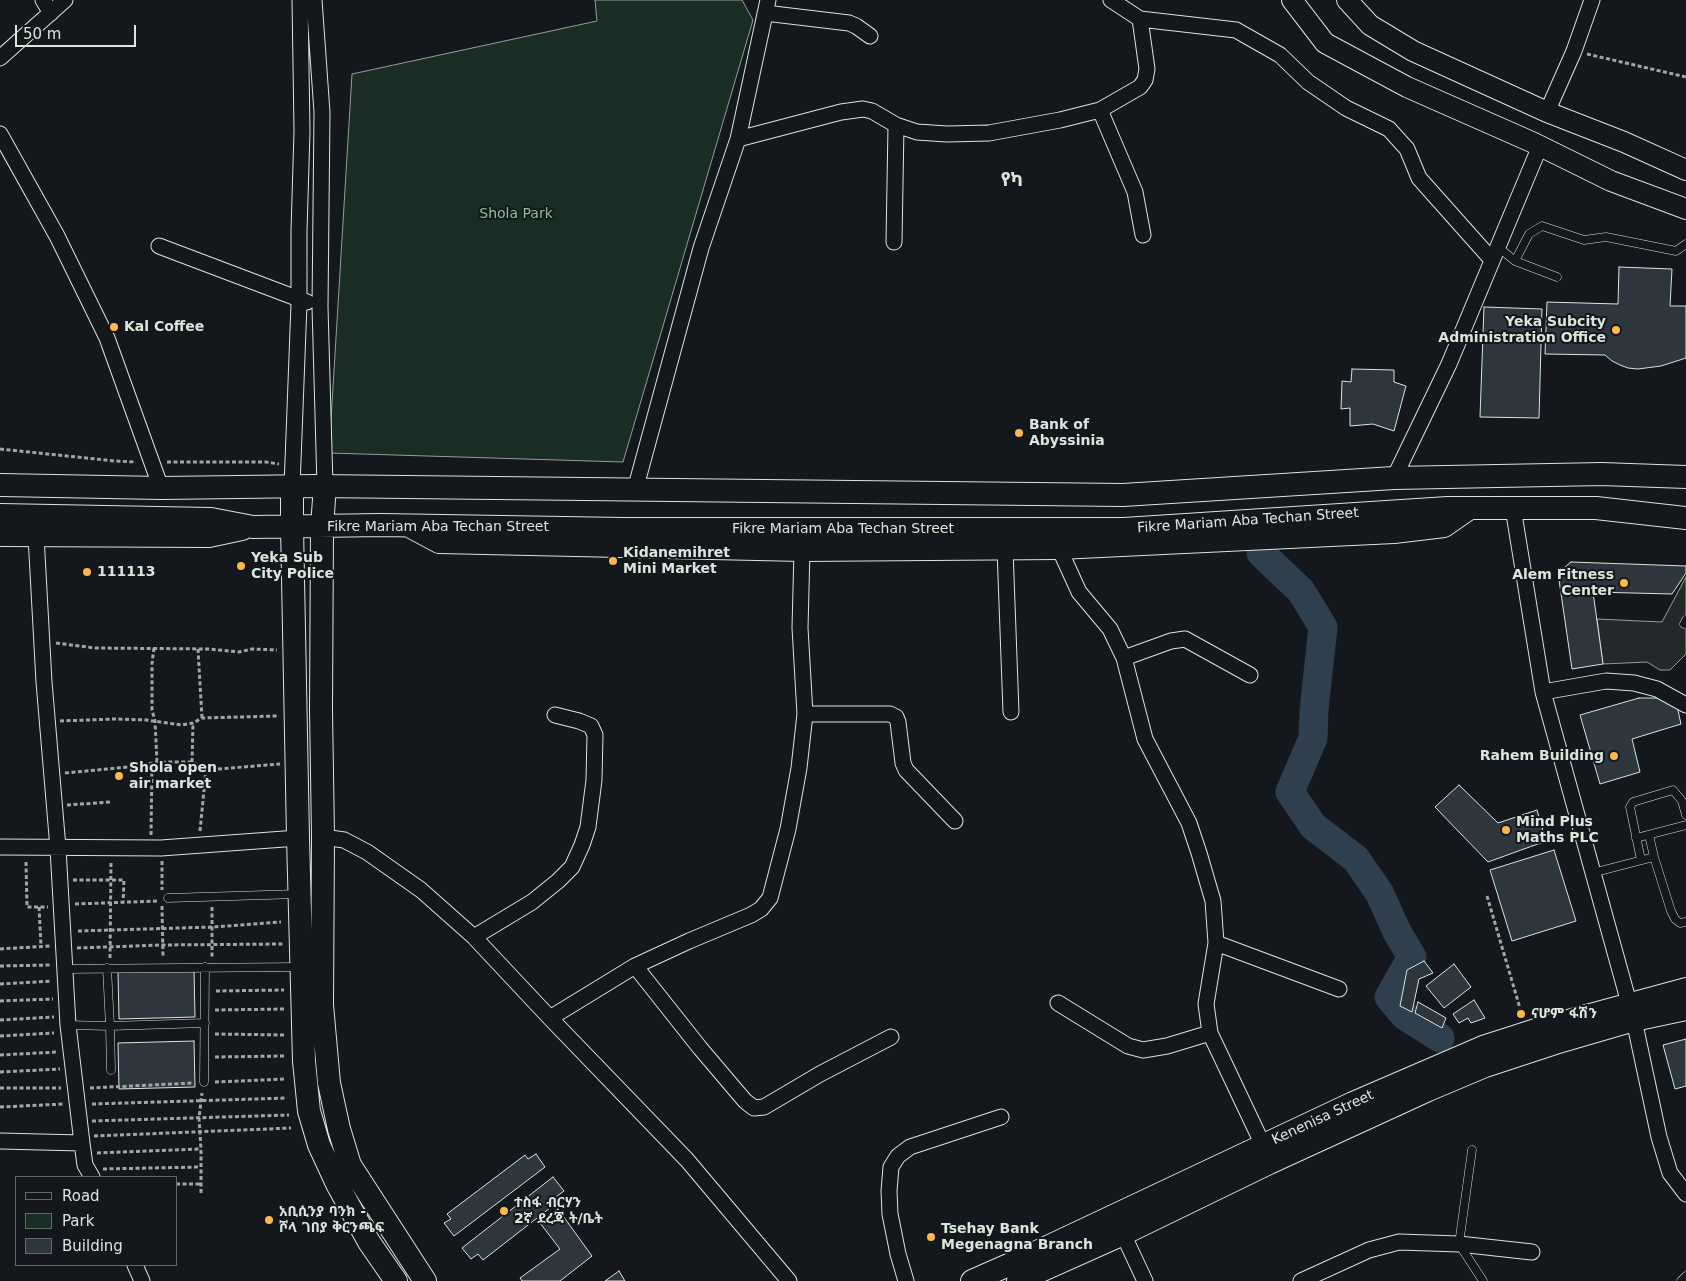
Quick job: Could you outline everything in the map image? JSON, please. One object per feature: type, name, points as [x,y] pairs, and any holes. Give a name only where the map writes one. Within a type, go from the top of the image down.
[{"type":"main road","points":[[1292,0],[1325,43],[1407,87],[1540,146],[1611,181],[1686,209]]},
{"type":"main road","points":[[1347,0],[1370,25],[1413,51],[1546,112],[1624,142],[1686,170]]},
{"type":"main road","points":[[1596,508],[1602,474]]},
{"type":"main road","points":[[0,485],[161,488],[293,477],[324,486],[1123,495],[1394,478],[1602,474],[1686,477]]},
{"type":"main road","points":[[293,477],[292,526],[298,838],[304,1061],[309,1111],[319,1145],[337,1184],[365,1234],[396,1281]]},
{"type":"main road","points":[[324,486],[321,710],[323,837],[322,1005],[329,1083],[339,1129],[350,1165],[425,1281]]},
{"type":"main road","points":[[1123,495],[1124,530]]},
{"type":"main road","name":"Fikre Mariam Aba Techan Street","points":[[0,514],[211,519],[253,527],[410,526],[624,529],[1124,530],[1448,508],[1596,508],[1683,521]]},
{"type":"main road","points":[[410,526],[439,542],[802,550],[1005,549],[1394,532],[1444,526],[1470,508]]},
{"type":"main road","points":[[0,535],[209,536],[253,527]]},
{"type":"main road","name":"Kenenisa Street","points":[[1018,1281],[1123,1234],[1269,1163],[1428,1090],[1485,1066],[1555,1043],[1686,989]]},
{"type":"main road","name":"Kenenisa Street","points":[[981,1279],[1263,1145],[1483,1047],[1527,1033],[1631,1012],[1686,1009]]},
{"type":"street","points":[[43,0],[51,14]]},
{"type":"street","points":[[0,58],[65,0]]},
{"type":"street","points":[[293,477],[302,131],[300,0]]},
{"type":"street","points":[[314,0],[322,112],[320,307],[324,486]]},
{"type":"street","points":[[1111,0],[1140,18],[1236,30],[1280,55],[1308,82],[1346,108],[1388,128],[1407,149],[1420,178],[1495,253]]},
{"type":"street","points":[[1546,112],[1574,51],[1592,0]]},
{"type":"street","points":[[635,490],[701,248],[738,139],[766,7],[849,23],[870,36]]},
{"type":"street","points":[[738,139],[863,108],[896,125],[917,132],[989,134],[1100,110],[1140,87],[1146,80],[1147,69],[1140,18]]},
{"type":"street","points":[[1100,110],[1135,192],[1142,235]]},
{"type":"street","points":[[894,242],[896,125]]},
{"type":"street","points":[[0,134],[57,236],[107,338],[161,488]]},
{"type":"street","points":[[1394,478],[1449,364],[1540,146]]},
{"type":"street","points":[[159,246],[320,307]]},
{"type":"street","points":[[1513,508],[1543,692],[1631,1012],[1659,1137],[1670,1173],[1686,1194]]},
{"type":"street","points":[[36,536],[47,722],[58,848],[68,1025],[82,1139],[89,1173]]},
{"type":"street","points":[[1059,548],[1079,592],[1110,629],[1124,658],[1145,739],[1190,823],[1213,900],[1216,943],[1206,1004],[1210,1033],[1263,1145]]},
{"type":"street","points":[[1005,549],[1011,712]]},
{"type":"street","points":[[550,1018],[635,966],[689,940],[752,915],[770,898],[788,829],[799,768],[805,714],[800,628],[802,550]]},
{"type":"street","points":[[1124,658],[1171,641],[1185,639],[1250,674]]},
{"type":"street","points":[[1543,692],[1606,682],[1634,683],[1657,689],[1686,706]]},
{"type":"street","points":[[805,714],[890,714],[896,717],[903,763],[906,770],[955,820]]},
{"type":"street","points":[[474,937],[532,902],[558,881],[572,867],[582,846],[588,827],[594,780],[595,735],[591,726],[579,720],[555,715]]},
{"type":"street","points":[[323,837],[344,840],[367,852],[421,890],[474,937],[687,1160],[789,1281]]},
{"type":"street","points":[[0,847],[156,848],[298,838]]},
{"type":"street","points":[[1216,943],[1339,989]]},
{"type":"street","points":[[635,966],[700,1048],[745,1101],[754,1108],[764,1107],[820,1074],[891,1037]]},
{"type":"street","points":[[1058,1003],[1128,1046],[1143,1050],[1167,1046],[1210,1033]]},
{"type":"street","points":[[906,1281],[898,1254],[890,1214],[890,1167],[898,1156],[910,1148],[1001,1117]]},
{"type":"street","points":[[0,1141],[82,1139]]},
{"type":"street","points":[[1123,1234],[1145,1281]]},
{"type":"street","points":[[1301,1281],[1369,1250],[1399,1242],[1459,1244],[1532,1252]]},
{"type":"street","points":[[135,1266],[142,1281]]},
{"type":"lane","points":[[1515,261],[1529,234],[1542,226],[1584,240],[1606,237],[1676,251],[1686,244]]},
{"type":"lane","points":[[1495,253],[1557,278]]},
{"type":"lane","points":[[1641,860],[1630,808],[1633,802],[1673,790],[1682,801],[1686,815]]},
{"type":"lane","points":[[1636,838],[1686,825]]},
{"type":"lane","points":[[1649,835],[1671,911],[1675,919],[1680,923],[1686,922]]},
{"type":"lane","points":[[1592,873],[1654,857]]},
{"type":"lane","points":[[165,899],[300,894]]},
{"type":"lane","points":[[65,971],[109,968],[302,966]]},
{"type":"lane","points":[[204,1082],[205,992],[209,967]]},
{"type":"lane","points":[[109,968],[111,1070]]},
{"type":"lane","points":[[68,1025],[110,1026],[205,1023]]},
{"type":"lane","points":[[1472,1150],[1459,1244],[1483,1281]]},
{"type":"lane","points":[[1681,1281],[1686,1276]]},
{"type":"path","points":[[1574,51],[1686,77]]},
{"type":"path","points":[[0,449],[115,461],[266,462],[293,477]]},
{"type":"path","points":[[42,641],[95,648],[209,648],[239,652],[252,649],[285,650]]},
{"type":"path","points":[[154,648],[152,663],[152,710],[155,721],[157,762]]},
{"type":"path","points":[[198,649],[202,718]]},
{"type":"path","points":[[47,722],[116,719],[155,721],[182,725],[193,723],[202,718],[285,716]]},
{"type":"path","points":[[192,762],[193,723]]},
{"type":"path","points":[[52,774],[139,766],[157,762],[192,762],[206,770],[286,764]]},
{"type":"path","points":[[152,763],[156,848],[165,899],[162,930],[163,968]]},
{"type":"path","points":[[200,846],[200,825],[206,770]]},
{"type":"path","points":[[54,806],[111,802]]},
{"type":"path","points":[[26,847],[27,907],[155,903],[165,899]]},
{"type":"path","points":[[60,880],[124,880],[123,903]]},
{"type":"path","points":[[109,968],[110,880]]},
{"type":"path","points":[[1487,896],[1527,1033]]},
{"type":"path","points":[[209,967],[213,928],[212,897]]},
{"type":"path","points":[[39,907],[41,946]]},
{"type":"path","points":[[0,949],[41,946],[110,930],[213,928],[287,921]]},
{"type":"path","points":[[63,941],[110,947],[286,944]]},
{"type":"path","points":[[0,966],[65,971]]},
{"type":"path","points":[[0,984],[65,971]]},
{"type":"path","points":[[205,992],[286,990]]},
{"type":"path","points":[[0,1001],[66,998]]},
{"type":"path","points":[[205,1010],[286,1009]]},
{"type":"path","points":[[0,1020],[68,1025]]},
{"type":"path","points":[[0,1036],[68,1025]]},
{"type":"path","points":[[205,1033],[286,1035]]},
{"type":"path","points":[[0,1054],[71,1052]]},
{"type":"path","points":[[204,1058],[286,1056]]},
{"type":"path","points":[[0,1072],[73,1068]]},
{"type":"path","points":[[0,1088],[53,1087],[76,1089],[286,1079]]},
{"type":"path","points":[[201,1193],[199,1118],[204,1082]]},
{"type":"path","points":[[0,1107],[286,1098]]},
{"type":"path","points":[[82,1139],[199,1118],[289,1115]]},
{"type":"path","points":[[82,1139],[291,1128]]},
{"type":"path","points":[[82,1139],[201,1149]]},
{"type":"path","points":[[89,1173],[200,1166]]},
{"type":"path","points":[[178,1184],[200,1184]]},
{"type":"green space","name":"Shola Park","points":[[595,0],[742,0],[753,20],[623,462],[329,453],[352,74],[597,21]]},
{"type":"shaded area","points":[[1686,577],[1686,654],[1670,670],[1660,670],[1647,662],[1603,664],[1597,619],[1662,622]]},
{"type":"building","name":"Yeka Subcity Administration Office","points":[[1619,267],[1672,269],[1670,306],[1686,306],[1686,358],[1661,366],[1638,369],[1620,365],[1605,355],[1545,354],[1547,302],[1618,304]]},
{"type":"building","points":[[1484,307],[1542,309],[1539,418],[1480,417]]},
{"type":"building","points":[[1352,369],[1394,370],[1394,382],[1406,386],[1394,431],[1373,424],[1350,426],[1350,408],[1341,409],[1342,381],[1351,382]]},
{"type":"building","points":[[1571,562],[1686,566],[1686,573],[1672,594],[1593,592],[1603,664],[1572,669],[1558,573]]},
{"type":"building","name":"Rahem Building","points":[[1639,698],[1658,698],[1677,706],[1681,724],[1632,739],[1640,772],[1600,784],[1580,715]]},
{"type":"building","points":[[1459,785],[1498,823],[1537,810],[1546,841],[1488,862],[1435,807]]},
{"type":"building","points":[[1554,850],[1576,921],[1512,941],[1490,870]]},
{"type":"building","points":[[1424,961],[1433,973],[1419,979],[1412,1012],[1400,1006],[1407,970]]},
{"type":"building","points":[[1454,964],[1471,987],[1444,1008],[1426,986]]},
{"type":"building","points":[[194,970],[195,1017],[119,1019],[118,972]]},
{"type":"building","points":[[1474,1000],[1485,1018],[1471,1023],[1468,1018],[1459,1023],[1453,1014]]},
{"type":"building","points":[[1418,1002],[1446,1018],[1442,1028],[1415,1013]]},
{"type":"building","points":[[1686,1039],[1686,1086],[1675,1089],[1663,1045]]},
{"type":"building","points":[[194,1041],[195,1087],[119,1089],[118,1043]]},
{"type":"building","points":[[536,1154],[545,1167],[454,1236],[444,1223],[451,1219],[447,1214],[525,1155],[528,1159]]},
{"type":"building","points":[[553,1177],[564,1191],[556,1197],[559,1201],[483,1260],[478,1254],[471,1259],[462,1248]]},
{"type":"building","points":[[558,1209],[592,1256],[560,1281],[522,1281],[520,1278],[560,1249],[540,1223]]},
{"type":"building","points":[[619,1271],[625,1281],[605,1281]]},
{"type":"waterway","points":[[1261,553],[1301,591],[1323,627],[1314,710],[1313,738],[1290,792],[1313,826],[1356,859],[1380,894],[1397,932],[1412,957],[1389,997],[1405,1016],[1440,1038]]},
{"type":"place","name":"Kal Coffee","points":[[114,327]]},
{"type":"place","name":"Yeka Subcity Administration Office","points":[[1616,330]]},
{"type":"place","name":"Bank of Abyssinia","points":[[1019,433]]},
{"type":"place","name":"Kidanemihret Mini Market","points":[[613,561]]},
{"type":"place","name":"Yeka Sub City Police","points":[[241,566]]},
{"type":"place","name":"111113","points":[[87,572]]},
{"type":"place","name":"Alem Fitness Center","points":[[1624,583]]},
{"type":"place","name":"Rahem Building","points":[[1614,756]]},
{"type":"place","name":"Shola open air market","points":[[119,776]]},
{"type":"place","name":"Mind Plus Maths PLC","points":[[1506,830]]},
{"type":"place","name":"ናሆም ፋሽን","points":[[1521,1014]]},
{"type":"place","name":"ተስፋ ብርሃን 2ኛ ደረጃ ት/ቤት","points":[[504,1211]]},
{"type":"place","name":"አቢሲንያ ባንክ - ሾላ ገበያ ቅርንጫፍ","points":[[269,1220]]},
{"type":"place","name":"Tsehay Bank Megenagna Branch","points":[[931,1237]]},
{"type":"district","name":"የካ","points":[[1012,181]]}]
